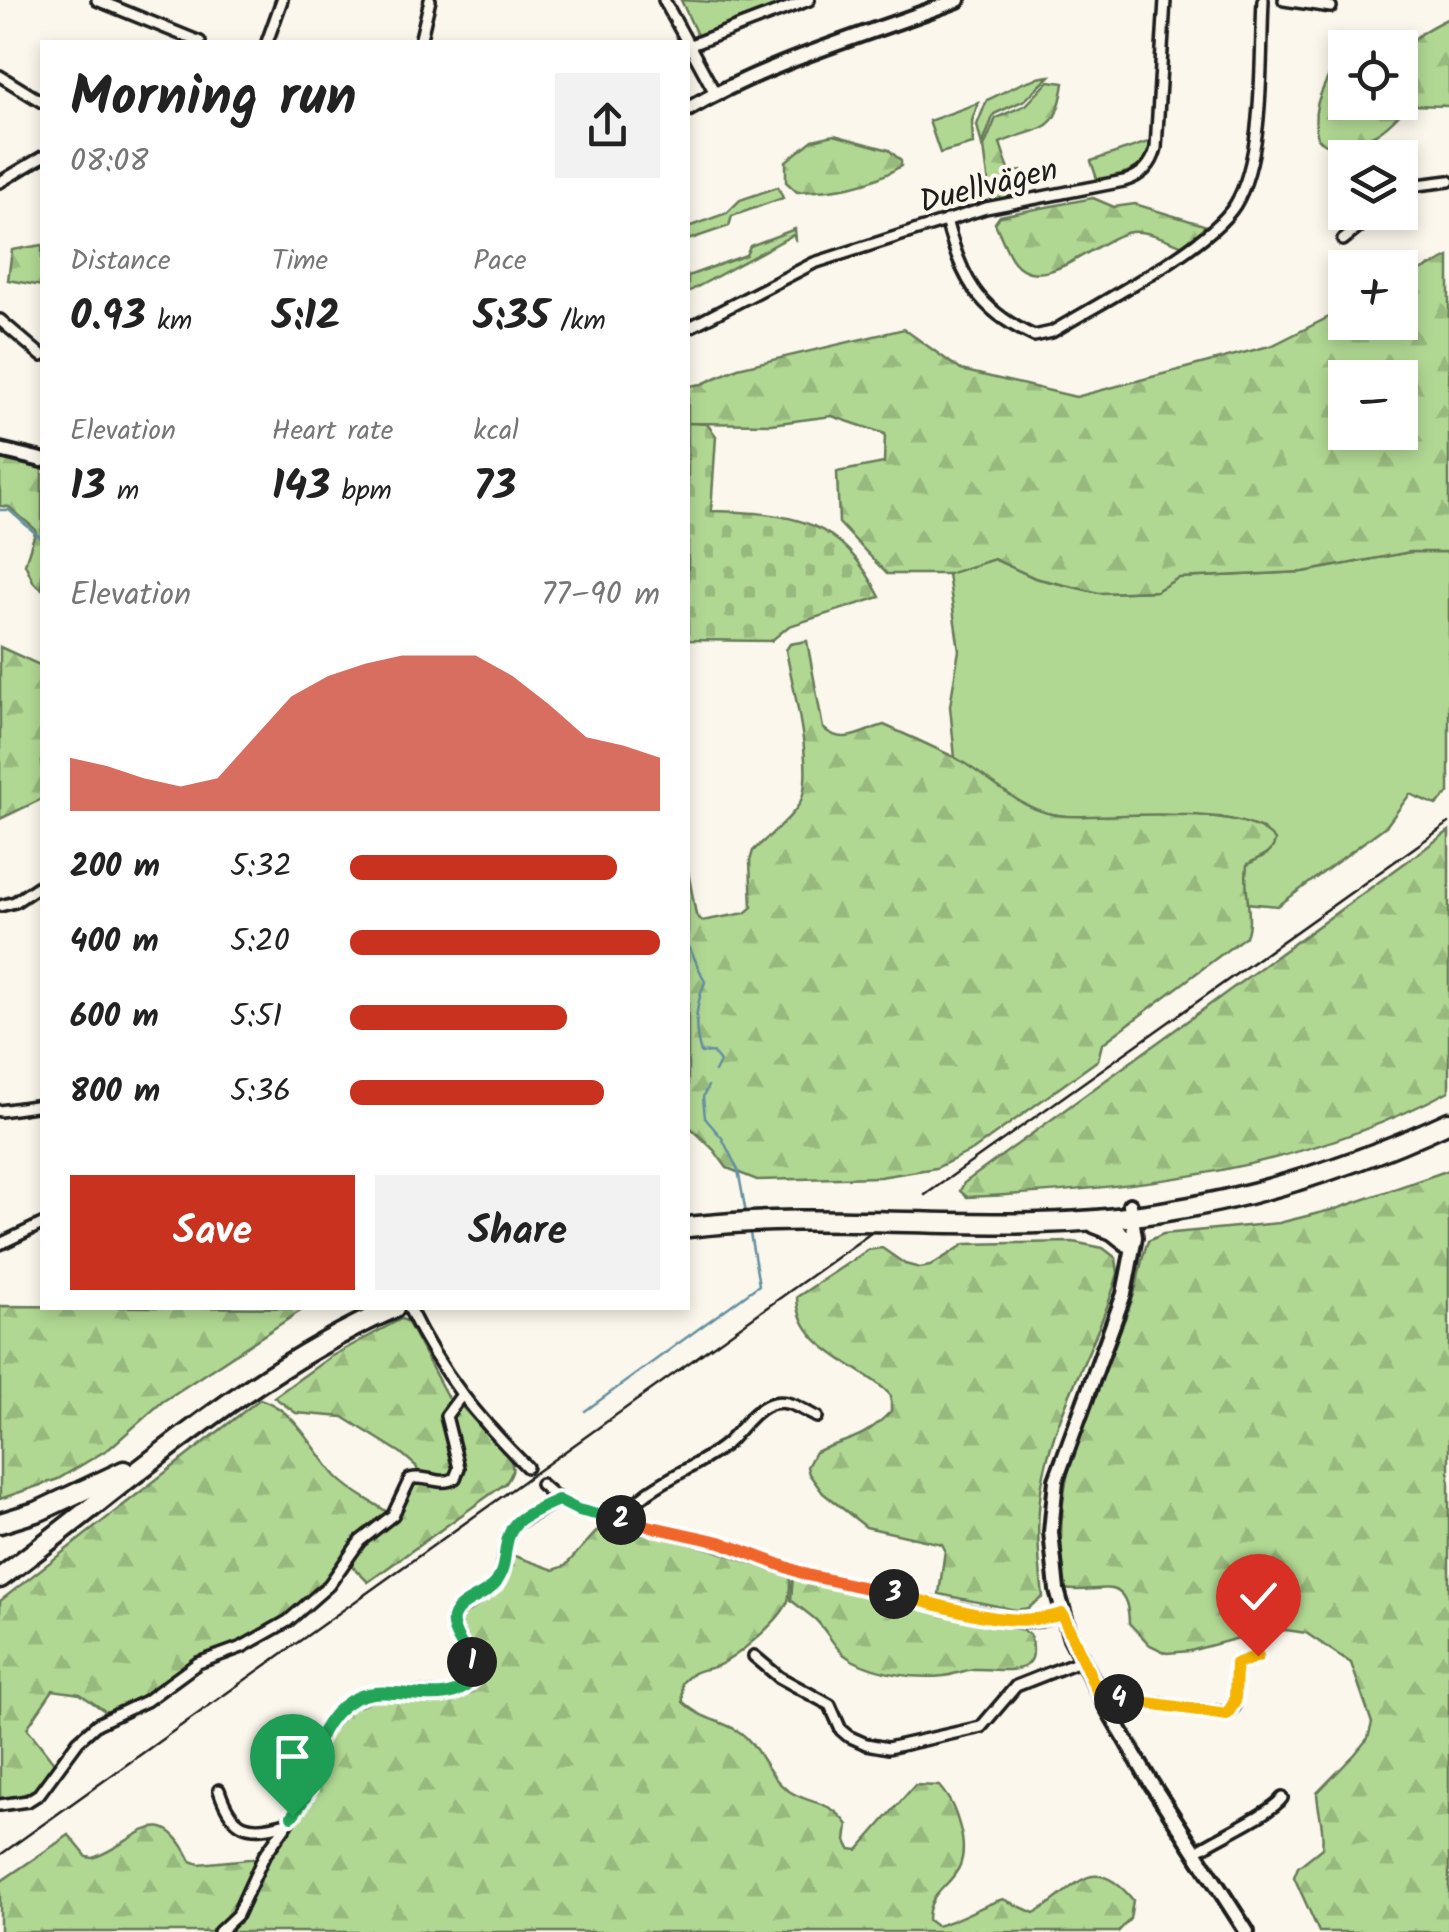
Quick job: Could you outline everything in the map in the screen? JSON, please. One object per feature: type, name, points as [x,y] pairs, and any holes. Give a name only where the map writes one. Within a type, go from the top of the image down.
[{"type":"highway","points":[[690,1227],[800,1220],[993,1224],[1084,1220],[1314,1166],[1449,1112]]},
{"type":"highway","points":[[690,1218],[746,1213],[1130,1211],[1261,1193],[1368,1158],[1449,1122]]},
{"type":"highway","points":[[1084,1220],[1113,1230],[1130,1245]]},
{"type":"highway","points":[[0,1566],[252,1375],[368,1310]]},
{"type":"highway","points":[[0,1578],[256,1383],[336,1336],[400,1310]]},
{"type":"highway","points":[[0,1523],[54,1505],[124,1471]]},
{"type":"street","points":[[97,0],[195,40]]},
{"type":"street","points":[[268,40],[282,0]]},
{"type":"street","points":[[420,40],[430,0]]},
{"type":"street","points":[[664,0],[686,40]]},
{"type":"street","points":[[690,43],[810,0]]},
{"type":"street","points":[[690,108],[715,94],[958,0]]},
{"type":"street","name":"Duellvägen","points":[[690,327],[796,271],[986,208],[1124,182],[1142,173],[1152,162],[1156,148],[1166,0]]},
{"type":"street","points":[[946,220],[968,284],[980,298],[1034,336],[1052,332],[1197,243],[1236,204],[1248,174],[1256,123],[1264,0]]},
{"type":"street","points":[[1284,0],[1330,6]]},
{"type":"street","points":[[690,48],[715,94]]},
{"type":"street","points":[[0,76],[40,101]]},
{"type":"street","points":[[0,182],[40,158]]},
{"type":"street","points":[[1418,185],[1449,180]]},
{"type":"street","points":[[1343,240],[1356,230]]},
{"type":"street","points":[[0,320],[40,354]]},
{"type":"street","points":[[0,450],[40,460]]},
{"type":"street","points":[[0,906],[15,902],[40,885]]},
{"type":"street","points":[[0,1111],[40,1105]]},
{"type":"street","points":[[1130,1211],[1136,1230],[1130,1245],[1128,1279],[1056,1480],[1052,1560],[1062,1614],[1100,1697],[1247,1932]]},
{"type":"street","points":[[0,1244],[40,1225]]},
{"type":"street","points":[[403,1310],[461,1396],[527,1467]]},
{"type":"street","points":[[0,1805],[28,1801],[40,1794],[78,1741],[97,1724],[146,1700],[198,1663],[258,1640],[297,1614],[328,1585],[360,1541],[393,1516],[410,1479],[447,1482],[455,1478],[459,1468],[446,1416],[461,1396]]},
{"type":"street","points":[[624,1520],[631,1506],[711,1456],[765,1406],[790,1404],[817,1418]]},
{"type":"street","points":[[541,1484],[558,1500],[578,1510],[720,1542],[807,1575],[1018,1622],[1040,1622],[1062,1614]]},
{"type":"street","points":[[219,1932],[237,1914],[256,1869],[308,1792],[312,1760],[321,1734],[345,1704],[378,1692],[448,1696],[468,1687],[475,1668],[453,1626],[456,1612],[499,1579],[508,1536],[515,1524],[558,1500]]},
{"type":"street","points":[[754,1656],[779,1677],[830,1705],[841,1730],[848,1736],[888,1748],[981,1727],[1016,1686],[1082,1660]]},
{"type":"street","points":[[1100,1697],[1227,1714],[1235,1701],[1236,1664],[1258,1656]]},
{"type":"street","points":[[218,1790],[226,1811],[244,1827],[264,1829],[286,1823]]},
{"type":"street","points":[[1195,1852],[1223,1833],[1275,1808],[1282,1798]]},
{"type":"green space","points":[[681,0],[748,4],[781,0],[781,5],[697,35]]},
{"type":"green space","points":[[1449,18],[1449,106],[1418,105],[1421,34]]},
{"type":"green space","points":[[1050,76],[1025,100],[994,114],[982,146],[977,125],[987,100]]},
{"type":"green space","points":[[1328,77],[1328,120],[1394,120],[1374,135],[1360,140],[1328,140],[1328,145],[1318,139],[1315,120]]},
{"type":"green space","points":[[1049,81],[1064,83],[1052,120],[1037,130],[1000,143],[1010,173],[1022,171],[1027,192],[991,201],[984,147],[996,118],[1026,105]]},
{"type":"green space","points":[[978,103],[972,121],[973,144],[940,153],[929,121]]},
{"type":"green space","points":[[834,135],[889,150],[901,166],[851,186],[797,192],[786,182],[786,161],[813,140]]},
{"type":"green space","points":[[1151,141],[1145,159],[1132,170],[1097,179],[1091,161]]},
{"type":"green space","points":[[778,187],[783,198],[732,216],[729,226],[690,239],[690,226],[727,213],[740,200]]},
{"type":"green space","points":[[1093,198],[1114,207],[1135,204],[1204,225],[1202,233],[1183,246],[1151,234],[1131,232],[1070,263],[1038,273],[1024,270],[1012,259],[995,223],[1000,216]]},
{"type":"green space","points":[[795,229],[796,241],[793,235],[690,291],[690,275],[746,255],[750,246]]},
{"type":"green space","points":[[40,245],[40,286],[8,280],[12,250]]},
{"type":"green space","points":[[1449,257],[1449,552],[1410,552],[1303,572],[1178,578],[1156,591],[1099,593],[1035,578],[994,559],[948,574],[887,574],[839,523],[837,472],[884,463],[885,434],[832,416],[771,424],[690,423],[690,386],[738,368],[904,329],[961,370],[1076,397],[1273,345],[1328,318],[1328,340],[1418,340],[1418,272]]},
{"type":"green space","points":[[690,423],[707,424],[716,436],[711,511],[767,514],[812,525],[849,551],[880,597],[789,626],[771,641],[690,640]]},
{"type":"green space","points":[[0,457],[40,467],[40,588],[25,564],[36,530],[9,507],[0,506]]},
{"type":"green space","points":[[1410,552],[1449,552],[1449,793],[1436,805],[1410,794],[1387,825],[1278,906],[1246,903],[1243,886],[1247,865],[1267,854],[1263,829],[1220,817],[1065,816],[1039,812],[955,758],[950,706],[959,650],[948,574],[994,559],[1035,578],[1099,593],[1156,591],[1178,578],[1303,572]]},
{"type":"green space","points":[[807,641],[823,728],[831,734],[853,736],[884,725],[954,757],[1021,802],[1050,814],[1208,816],[1259,828],[1275,840],[1268,853],[1247,865],[1246,936],[1102,1044],[1098,1060],[973,1150],[936,1168],[880,1177],[757,1180],[727,1168],[690,1127],[690,882],[696,915],[702,921],[745,913],[752,907],[753,851],[798,806],[803,792],[805,753],[786,650],[790,644]]},
{"type":"green space","points":[[0,647],[40,665],[40,800],[0,819]]},
{"type":"green space","points":[[1449,831],[1449,1091],[1334,1141],[1215,1171],[1030,1193],[967,1197],[960,1191],[964,1183]]},
{"type":"green space","points":[[1449,1170],[1449,1932],[1319,1932],[1294,1877],[1298,1867],[1322,1848],[1317,1793],[1368,1738],[1372,1723],[1351,1663],[1306,1633],[1286,1630],[1190,1651],[1167,1653],[1150,1645],[1129,1623],[1127,1607],[1117,1591],[1065,1589],[1062,1507],[1077,1439],[1132,1300],[1148,1241],[1163,1234],[1279,1223],[1339,1208]]},
{"type":"green space","points":[[1073,1242],[1103,1248],[1116,1258],[1118,1273],[1050,1448],[1039,1505],[1043,1597],[1028,1608],[1016,1610],[939,1594],[945,1550],[942,1544],[866,1527],[823,1493],[809,1474],[807,1467],[815,1452],[872,1428],[891,1411],[891,1396],[820,1343],[800,1315],[797,1297],[868,1250],[882,1248],[905,1264],[920,1268],[965,1244]]},
{"type":"green space","points":[[0,1306],[40,1306],[40,1310],[302,1310],[162,1402],[110,1448],[58,1479],[0,1499]]},
{"type":"green space","points":[[401,1319],[407,1321],[450,1402],[445,1425],[454,1460],[450,1478],[419,1474],[401,1453],[343,1417],[296,1413],[274,1397],[330,1357]]},
{"type":"green space","points":[[260,1399],[294,1422],[342,1482],[387,1512],[356,1539],[324,1583],[287,1617],[241,1644],[186,1666],[137,1702],[115,1712],[105,1711],[80,1694],[53,1690],[27,1728],[55,1764],[33,1790],[0,1800],[0,1601]]},
{"type":"green space","points":[[456,1407],[462,1407],[510,1459],[510,1477],[368,1582],[352,1566],[352,1558],[380,1528],[412,1481],[459,1478],[449,1416]]},
{"type":"green space","points":[[621,1527],[714,1550],[790,1577],[788,1601],[777,1618],[735,1655],[687,1678],[682,1683],[683,1702],[746,1737],[789,1791],[841,1817],[848,1825],[846,1841],[850,1849],[858,1850],[915,1785],[939,1786],[954,1810],[963,1847],[956,1872],[935,1897],[928,1920],[936,1926],[1003,1899],[1034,1913],[1094,1876],[1118,1885],[1133,1900],[1130,1919],[1118,1932],[0,1932],[0,1882],[69,1835],[87,1857],[93,1858],[159,1827],[169,1831],[191,1861],[199,1864],[270,1857],[311,1800],[323,1747],[348,1710],[369,1699],[455,1697],[468,1692],[478,1681],[477,1660],[457,1625],[467,1610],[498,1588],[512,1555],[554,1570],[565,1566],[599,1529]]},
{"type":"green space","points":[[793,1576],[1012,1625],[1030,1635],[1031,1660],[1018,1669],[974,1669],[933,1677],[873,1669],[846,1656],[816,1620],[791,1600]]},
{"type":"waterway","points":[[0,510],[9,510],[40,537]]},
{"type":"waterway","points":[[690,948],[705,982],[696,1017],[698,1044],[701,1053],[712,1052],[720,1062],[715,1072]]},
{"type":"waterway","points":[[708,1086],[703,1097],[705,1118],[722,1138],[738,1170],[746,1213]]},
{"type":"waterway","points":[[585,1411],[759,1285],[750,1233]]},
{"type":"railway","points":[[925,1195],[1449,823]]},
{"type":"railway","points":[[0,1855],[871,1233]]},
{"type":"route","points":[[292,1816],[308,1792],[312,1760],[321,1734],[345,1704],[378,1692],[448,1696],[468,1687],[475,1668],[453,1626],[456,1612],[499,1579],[508,1536],[515,1524],[558,1500],[601,1516],[720,1542],[807,1575],[1018,1622],[1040,1622],[1062,1614],[1100,1697],[1227,1714],[1234,1707],[1236,1664],[1258,1656]]}]
